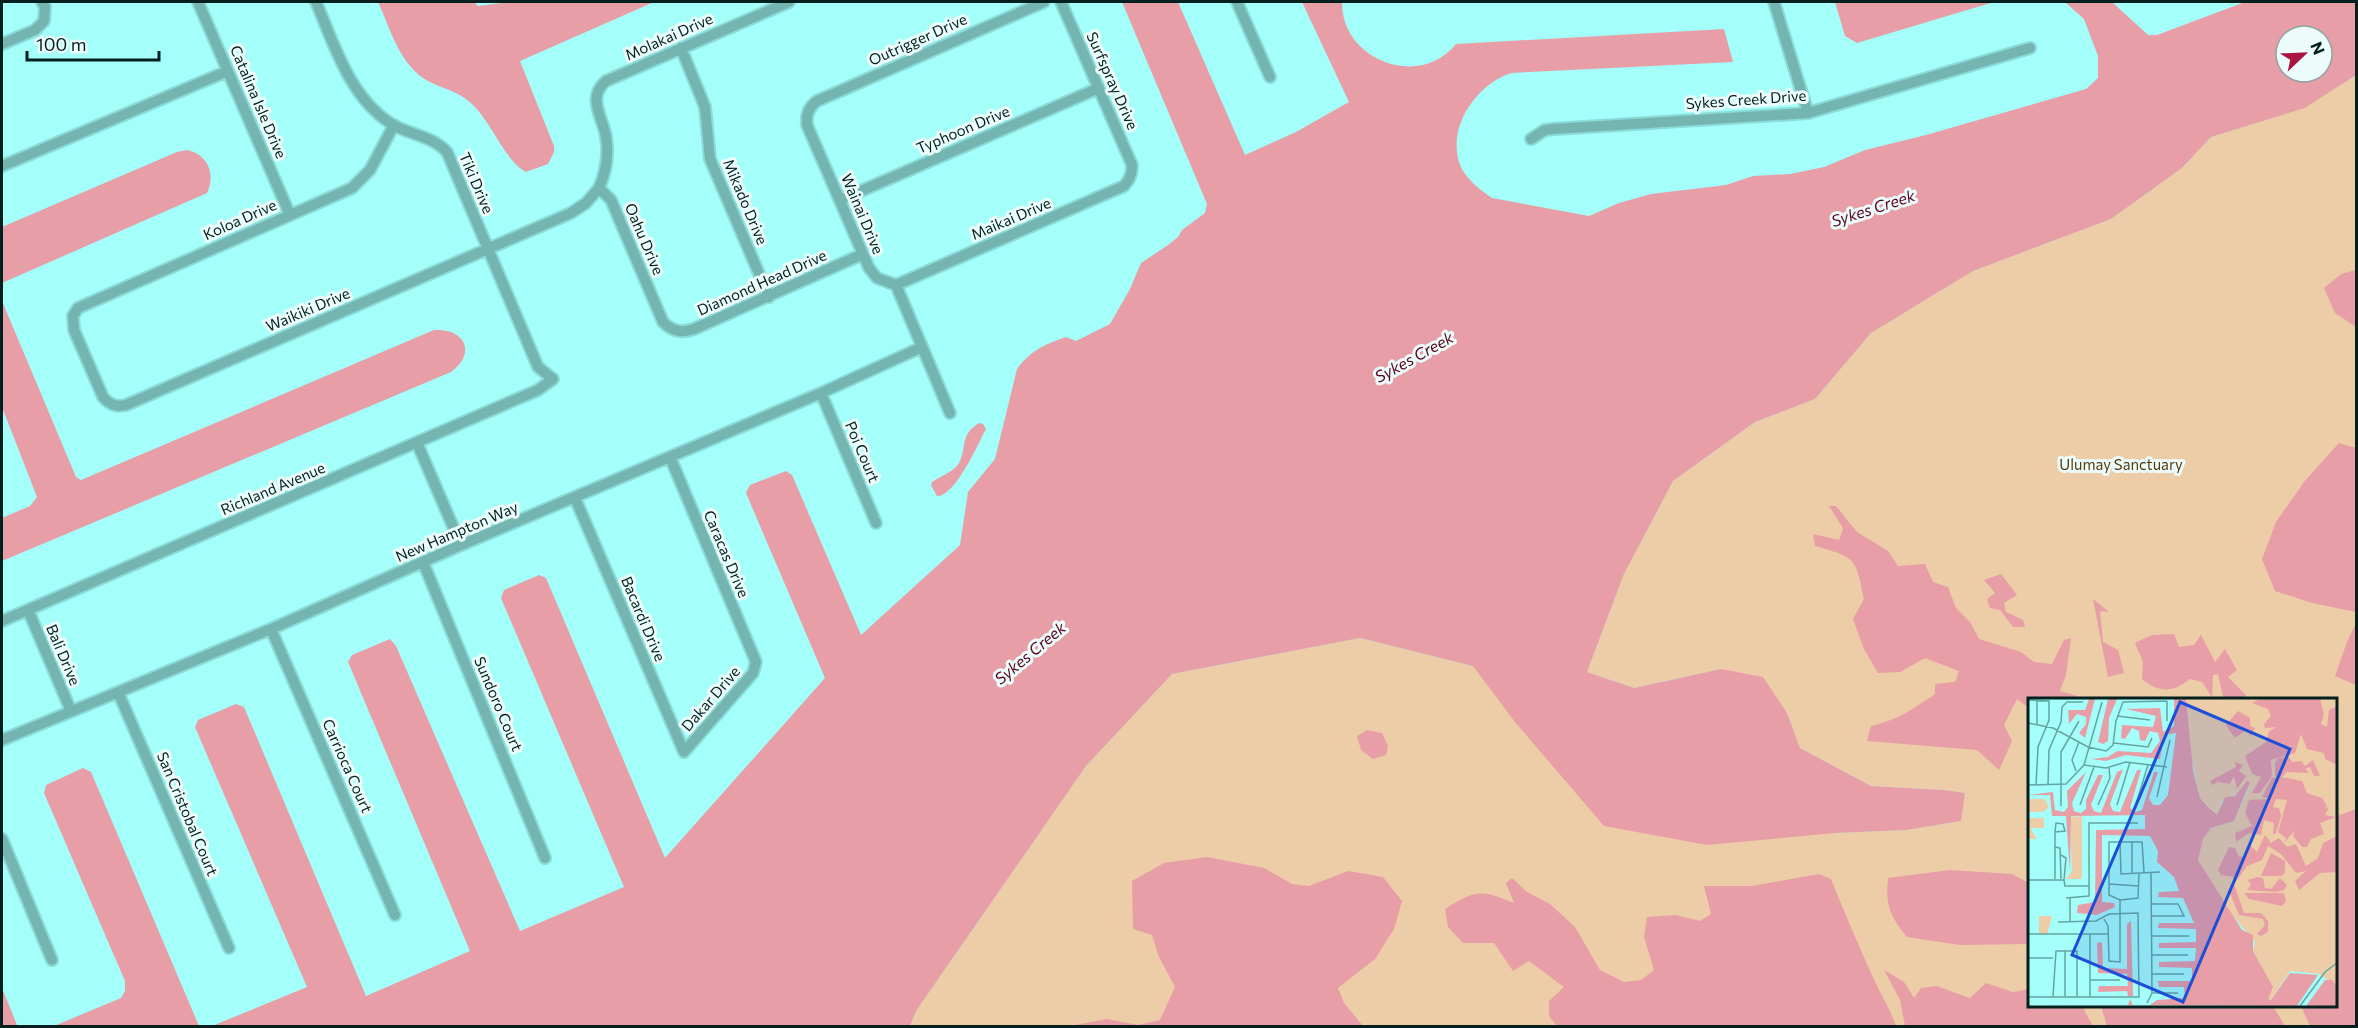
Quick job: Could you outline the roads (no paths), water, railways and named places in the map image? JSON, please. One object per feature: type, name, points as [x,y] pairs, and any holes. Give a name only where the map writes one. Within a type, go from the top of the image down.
[{"type":"street","points":[[2,44],[35,30],[44,21],[42,2]]},
{"type":"street","name":"Catalina Isle Drive","points":[[198,2],[290,215]]},
{"type":"street","name":"Tiki Drive","points":[[316,2],[357,90],[381,117],[394,125],[439,143],[447,152],[538,367],[554,379]]},
{"type":"street","name":"Molakai Drive","points":[[599,188],[605,174],[606,139],[596,104],[598,91],[606,81],[789,2]]},
{"type":"street","name":"Outrigger Drive","points":[[808,111],[817,101],[1044,2]]},
{"type":"street","name":"Surfspray Drive","points":[[1061,2],[1132,165],[1132,173]]},
{"type":"street","points":[[1237,2],[1270,77]]},
{"type":"street","points":[[1774,2],[1808,113]]},
{"type":"street","name":"Mikado Drive","points":[[681,48],[705,107],[710,159],[770,297]]},
{"type":"street","name":"Sykes Creek Drive","points":[[1531,139],[1545,130],[1553,129],[1808,113],[2030,48]]},
{"type":"street","points":[[2,166],[228,71]]},
{"type":"street","name":"Typhoon Drive","points":[[840,200],[1099,88]]},
{"type":"street","name":"Wainai Drive","points":[[808,111],[807,125],[869,268],[877,278],[896,285]]},
{"type":"street","name":"Koloa Drive","points":[[73,316],[85,304],[352,188],[370,170],[394,125]]},
{"type":"street","name":"Maikai Drive","points":[[896,285],[1124,186],[1132,173]]},
{"type":"street","name":"Waikiki Drive","points":[[73,316],[74,330],[103,397],[114,405],[126,405],[571,213],[586,203],[599,188]]},
{"type":"street","name":"Oahu Drive","points":[[599,188],[610,200],[663,322],[671,330]]},
{"type":"street","name":"Diamond Head Drive","points":[[671,330],[683,332],[694,329],[863,254]]},
{"type":"street","points":[[896,285],[950,413]]},
{"type":"street","name":"New Hampton Way","points":[[2,740],[271,629],[922,347]]},
{"type":"street","name":"Richland Avenue","points":[[2,621],[538,390],[554,379]]},
{"type":"street","name":"Poi Court","points":[[820,393],[876,523]]},
{"type":"street","points":[[417,443],[461,545]]},
{"type":"street","name":"Caracas Drive","points":[[670,457],[756,662]]},
{"type":"street","name":"Bacardi Drive","points":[[574,498],[684,752]]},
{"type":"street","name":"Sundoro Court","points":[[423,562],[545,858]]},
{"type":"street","name":"Bali Drive","points":[[28,610],[71,711]]},
{"type":"street","name":"Carrioca Court","points":[[271,629],[395,915]]},
{"type":"street","name":"Dakar Drive","points":[[684,752],[753,673],[756,662]]},
{"type":"street","name":"San Cristobal Court","points":[[118,692],[229,948]]},
{"type":"street","points":[[2,839],[52,960]]},
{"type":"water","points":[[378,2],[474,2],[478,6],[510,2],[654,2],[520,61],[554,146],[554,152],[548,164],[526,172],[511,159],[471,103],[456,93],[430,82],[411,67],[398,47]]},
{"type":"water","name":"Sykes Creek","points":[[1122,2],[1178,2],[1245,155],[1296,132],[1349,102],[1302,2],[1342,2],[1345,22],[1354,40],[1368,53],[1385,62],[1403,66],[1422,65],[1440,58],[1456,44],[1724,29],[1733,62],[1511,73],[1498,79],[1476,97],[1461,122],[1457,136],[1460,165],[1469,179],[1492,198],[1589,216],[1619,203],[1651,194],[1726,185],[1753,176],[1790,174],[1824,167],[1865,150],[2086,89],[2098,78],[2098,56],[2084,19],[2065,2],[2112,2],[2148,35],[2157,35],[2245,2],[2356,2],[2356,75],[2305,108],[2211,137],[2182,168],[2111,219],[1973,271],[1871,333],[1815,399],[1755,422],[1673,481],[1624,574],[1587,672],[1634,688],[1721,669],[1763,677],[1787,713],[1800,748],[1871,786],[1965,793],[1961,821],[1907,830],[1835,833],[1707,845],[1604,826],[1515,722],[1473,666],[1360,638],[1172,674],[1086,766],[916,1011],[910,1026],[212,1026],[307,987],[195,727],[198,720],[236,704],[244,707],[366,996],[470,951],[348,662],[352,655],[390,639],[396,646],[520,931],[624,887],[501,598],[504,590],[539,575],[546,578],[665,858],[825,678],[746,493],[750,485],[786,471],[792,475],[861,635],[960,545],[968,492],[995,459],[1017,369],[1038,349],[1051,342],[1066,337],[1076,341],[1110,324],[1130,289],[1141,263],[1168,245],[1178,237],[1182,230],[1205,213],[1207,204]]},
{"type":"water","points":[[1835,2],[1994,2],[1857,43],[1845,36]]},
{"type":"water","points":[[187,150],[200,156],[208,166],[211,179],[207,193],[2,283],[2,227],[177,152]]},
{"type":"water","points":[[2356,270],[2356,327],[2335,313],[2324,288],[2341,274]]},
{"type":"water","points":[[2,301],[76,477],[81,480],[434,330],[445,330],[460,337],[465,350],[459,365],[451,372],[2,561],[2,518],[30,506],[37,497],[2,407]]},
{"type":"water","points":[[979,423],[983,424],[986,429],[965,468],[951,488],[937,496],[931,485],[932,482],[958,465],[966,436]]},
{"type":"water","points":[[2339,443],[2356,448],[2356,612],[2312,603],[2275,591],[2262,559],[2276,522],[2304,482]]},
{"type":"water","points":[[1829,506],[1836,506],[1857,532],[1888,551],[1898,566],[1925,564],[1933,582],[1948,587],[1956,608],[1970,622],[1979,639],[2021,652],[2034,662],[2052,664],[2064,640],[2071,638],[2066,675],[2060,691],[2077,696],[2076,698],[2028,698],[2028,707],[2017,699],[2004,725],[2012,741],[1999,770],[1977,750],[1867,741],[1871,726],[1898,717],[1912,709],[1935,694],[1935,684],[1955,682],[1959,671],[1925,658],[1900,672],[1878,673],[1864,649],[1853,619],[1864,599],[1856,567],[1847,557],[1815,546],[1813,534],[1839,540],[1843,528]]},
{"type":"water","points":[[2001,574],[2017,595],[2004,603],[2006,612],[2023,620],[2025,627],[2013,627],[2000,610],[1990,608],[1987,599],[1995,593],[1984,580]]},
{"type":"water","points":[[2093,599],[2109,612],[2100,611],[2103,642],[2118,650],[2124,673],[2108,677]]},
{"type":"water","points":[[2356,623],[2356,685],[2335,676]]},
{"type":"water","points":[[2174,634],[2179,647],[2194,645],[2201,635],[2215,662],[2225,649],[2237,670],[2228,677],[2246,695],[2244,698],[2223,697],[2218,674],[2213,675],[2212,697],[2202,682],[2190,679],[2177,687],[2166,690],[2148,684],[2142,679],[2143,662],[2135,643],[2152,635]]},
{"type":"water","points":[[1367,730],[1382,733],[1388,746],[1386,755],[1373,759],[1361,750],[1357,736]]},
{"type":"water","points":[[83,768],[91,772],[199,1026],[54,1026],[121,998],[125,991],[125,981],[44,793],[46,785]]},
{"type":"water","points":[[2356,809],[2356,1026],[2310,1026],[2301,1007],[2337,1007],[2337,813],[2340,815]]},
{"type":"water","points":[[1207,857],[1264,868],[1292,884],[1309,886],[1348,871],[1383,877],[1402,901],[1394,929],[1375,959],[1338,988],[1344,1003],[1363,1026],[1070,1026],[1107,1019],[1138,1025],[1160,1020],[1175,987],[1159,957],[1152,935],[1133,929],[1132,881],[1164,863]]},
{"type":"water","points":[[1950,870],[2012,874],[2028,882],[2028,944],[1960,945],[1907,937],[1896,923],[1890,910],[1887,895],[1888,878]]},
{"type":"water","points":[[1819,874],[1831,879],[1896,1026],[1557,1026],[1549,1016],[1549,1001],[1564,987],[1529,961],[1513,971],[1494,943],[1463,943],[1448,927],[1445,909],[1464,898],[1478,894],[1494,895],[1514,903],[1506,883],[1512,878],[1527,892],[1550,904],[1575,927],[1600,970],[1624,982],[1641,980],[1654,970],[1644,937],[1647,917],[1676,915],[1700,921],[1711,914],[1704,886],[1752,886]]},
{"type":"water","points":[[1884,970],[1904,982],[1914,998],[1921,988],[1936,986],[1970,998],[1986,983],[2013,992],[2028,989],[2028,1007],[2083,1007],[2093,1026],[1905,1026],[1900,1000]]},
{"type":"water","points":[[2,988],[17,1025],[21,1026],[2,1026]]},
{"type":"water","points":[[2101,1007],[2274,1007],[2285,1026],[2107,1026]]},
{"type":"park label","name":"Ulumay Sanctuary","points":[[2121,465]]}]
